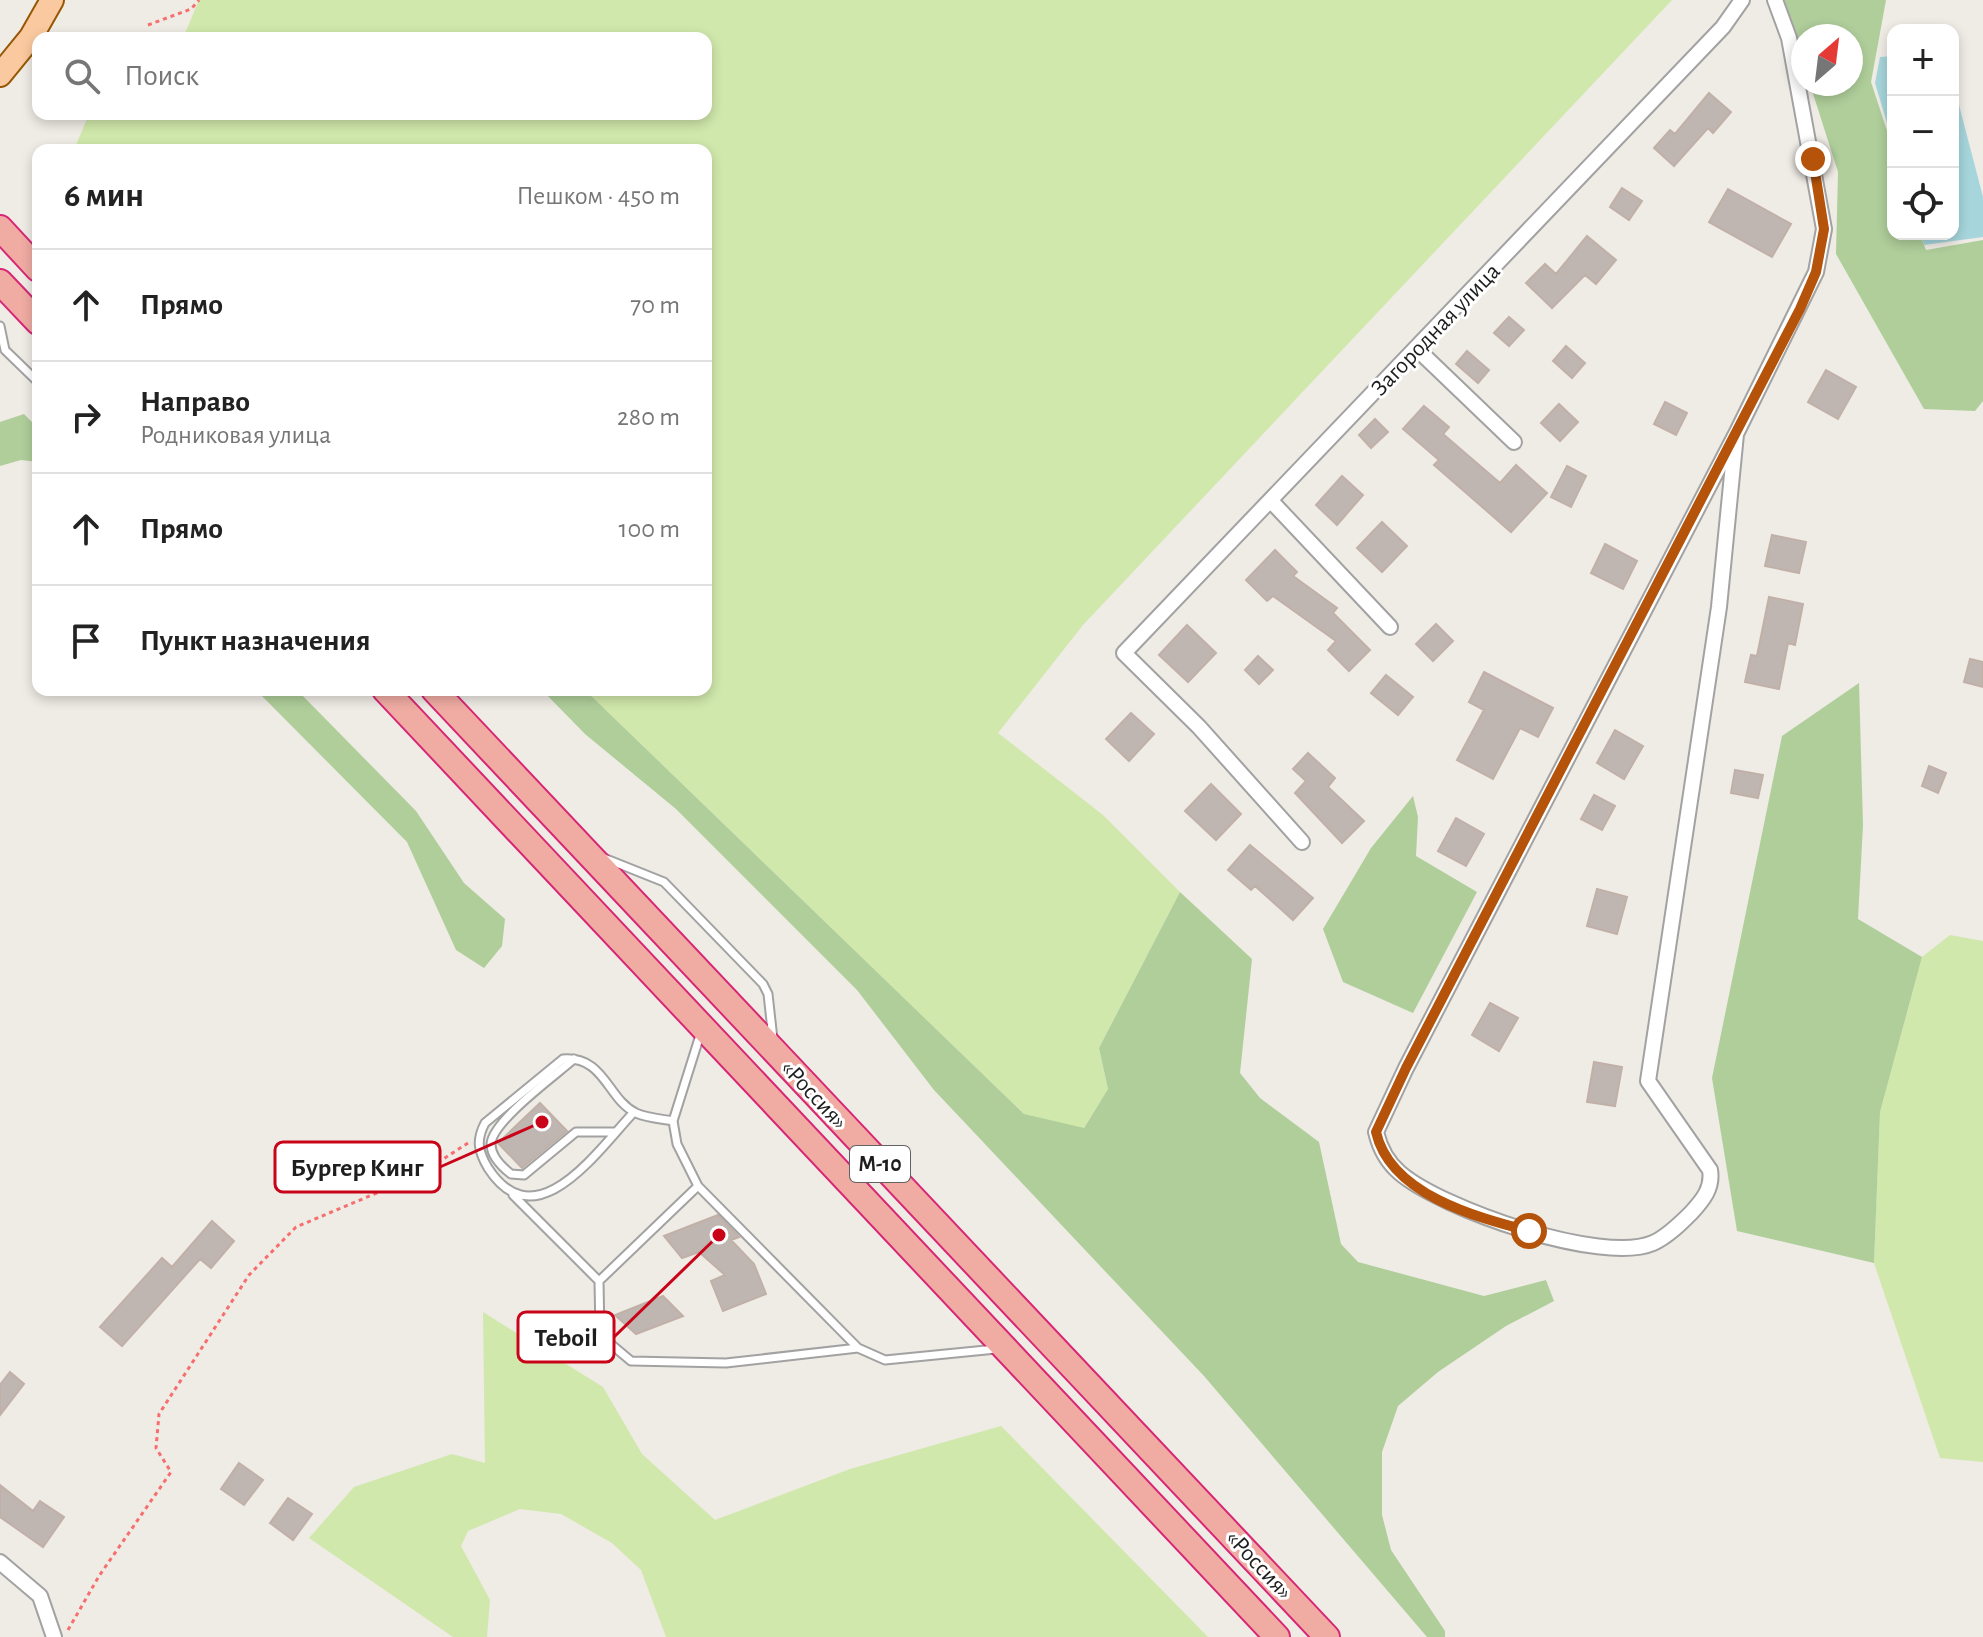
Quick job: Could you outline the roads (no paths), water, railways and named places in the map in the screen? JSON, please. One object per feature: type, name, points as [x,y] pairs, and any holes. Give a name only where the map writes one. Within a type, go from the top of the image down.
[{"type":"highway","points":[[0,228],[32,263]]},
{"type":"highway","points":[[0,282],[32,316]]},
{"type":"highway","name":"«Россия»","points":[[391,696],[1277,1637]]},
{"type":"highway","name":"«Россия»","points":[[440,696],[1327,1637]]},
{"type":"main road","points":[[34,32],[52,0]]},
{"type":"main road","points":[[0,75],[32,35]]},
{"type":"street","name":"Загородная улица","points":[[1302,842],[1199,727],[1124,653],[1272,502],[1723,27],[1742,0]]},
{"type":"street","points":[[1736,434],[1719,607],[1648,1081],[1710,1170],[1709,1189],[1690,1214],[1653,1244],[1602,1245],[1529,1231],[1457,1207],[1400,1173],[1380,1146],[1376,1132],[1800,309],[1816,272],[1824,229],[1789,38],[1775,0]]},
{"type":"street","points":[[1417,349],[1514,442]]},
{"type":"street","points":[[1272,502],[1390,627]]},
{"type":"street","points":[[0,1562],[40,1596],[54,1637]]},
{"type":"lane","points":[[0,326],[5,350],[32,376]]},
{"type":"lane","points":[[585,851],[664,882],[763,984],[768,994],[775,1053]]},
{"type":"lane","points":[[703,1026],[673,1121],[677,1144],[698,1186],[858,1348],[885,1360],[1006,1347]]},
{"type":"lane","points":[[673,1121],[634,1112],[594,1068],[576,1058],[563,1059],[549,1066],[485,1123],[478,1137],[480,1154],[509,1191],[599,1281],[600,1335],[631,1361],[726,1363],[858,1348]]},
{"type":"lane","points":[[576,1058],[501,1122],[491,1139],[491,1150],[511,1174],[524,1175],[576,1132],[615,1132]]},
{"type":"lane","points":[[509,1191],[528,1198],[545,1195],[566,1184],[634,1112]]},
{"type":"lane","points":[[599,1281],[698,1186]]},
{"type":"water","points":[[1887,56],[1887,123],[1875,83],[1880,57]]},
{"type":"water","points":[[1959,105],[1983,197],[1983,237],[1924,245],[1923,240],[1959,240]]},
{"type":"place","name":"Бургер Кинг","points":[[542,1122]]},
{"type":"place","name":"Teboil","points":[[719,1235]]}]
